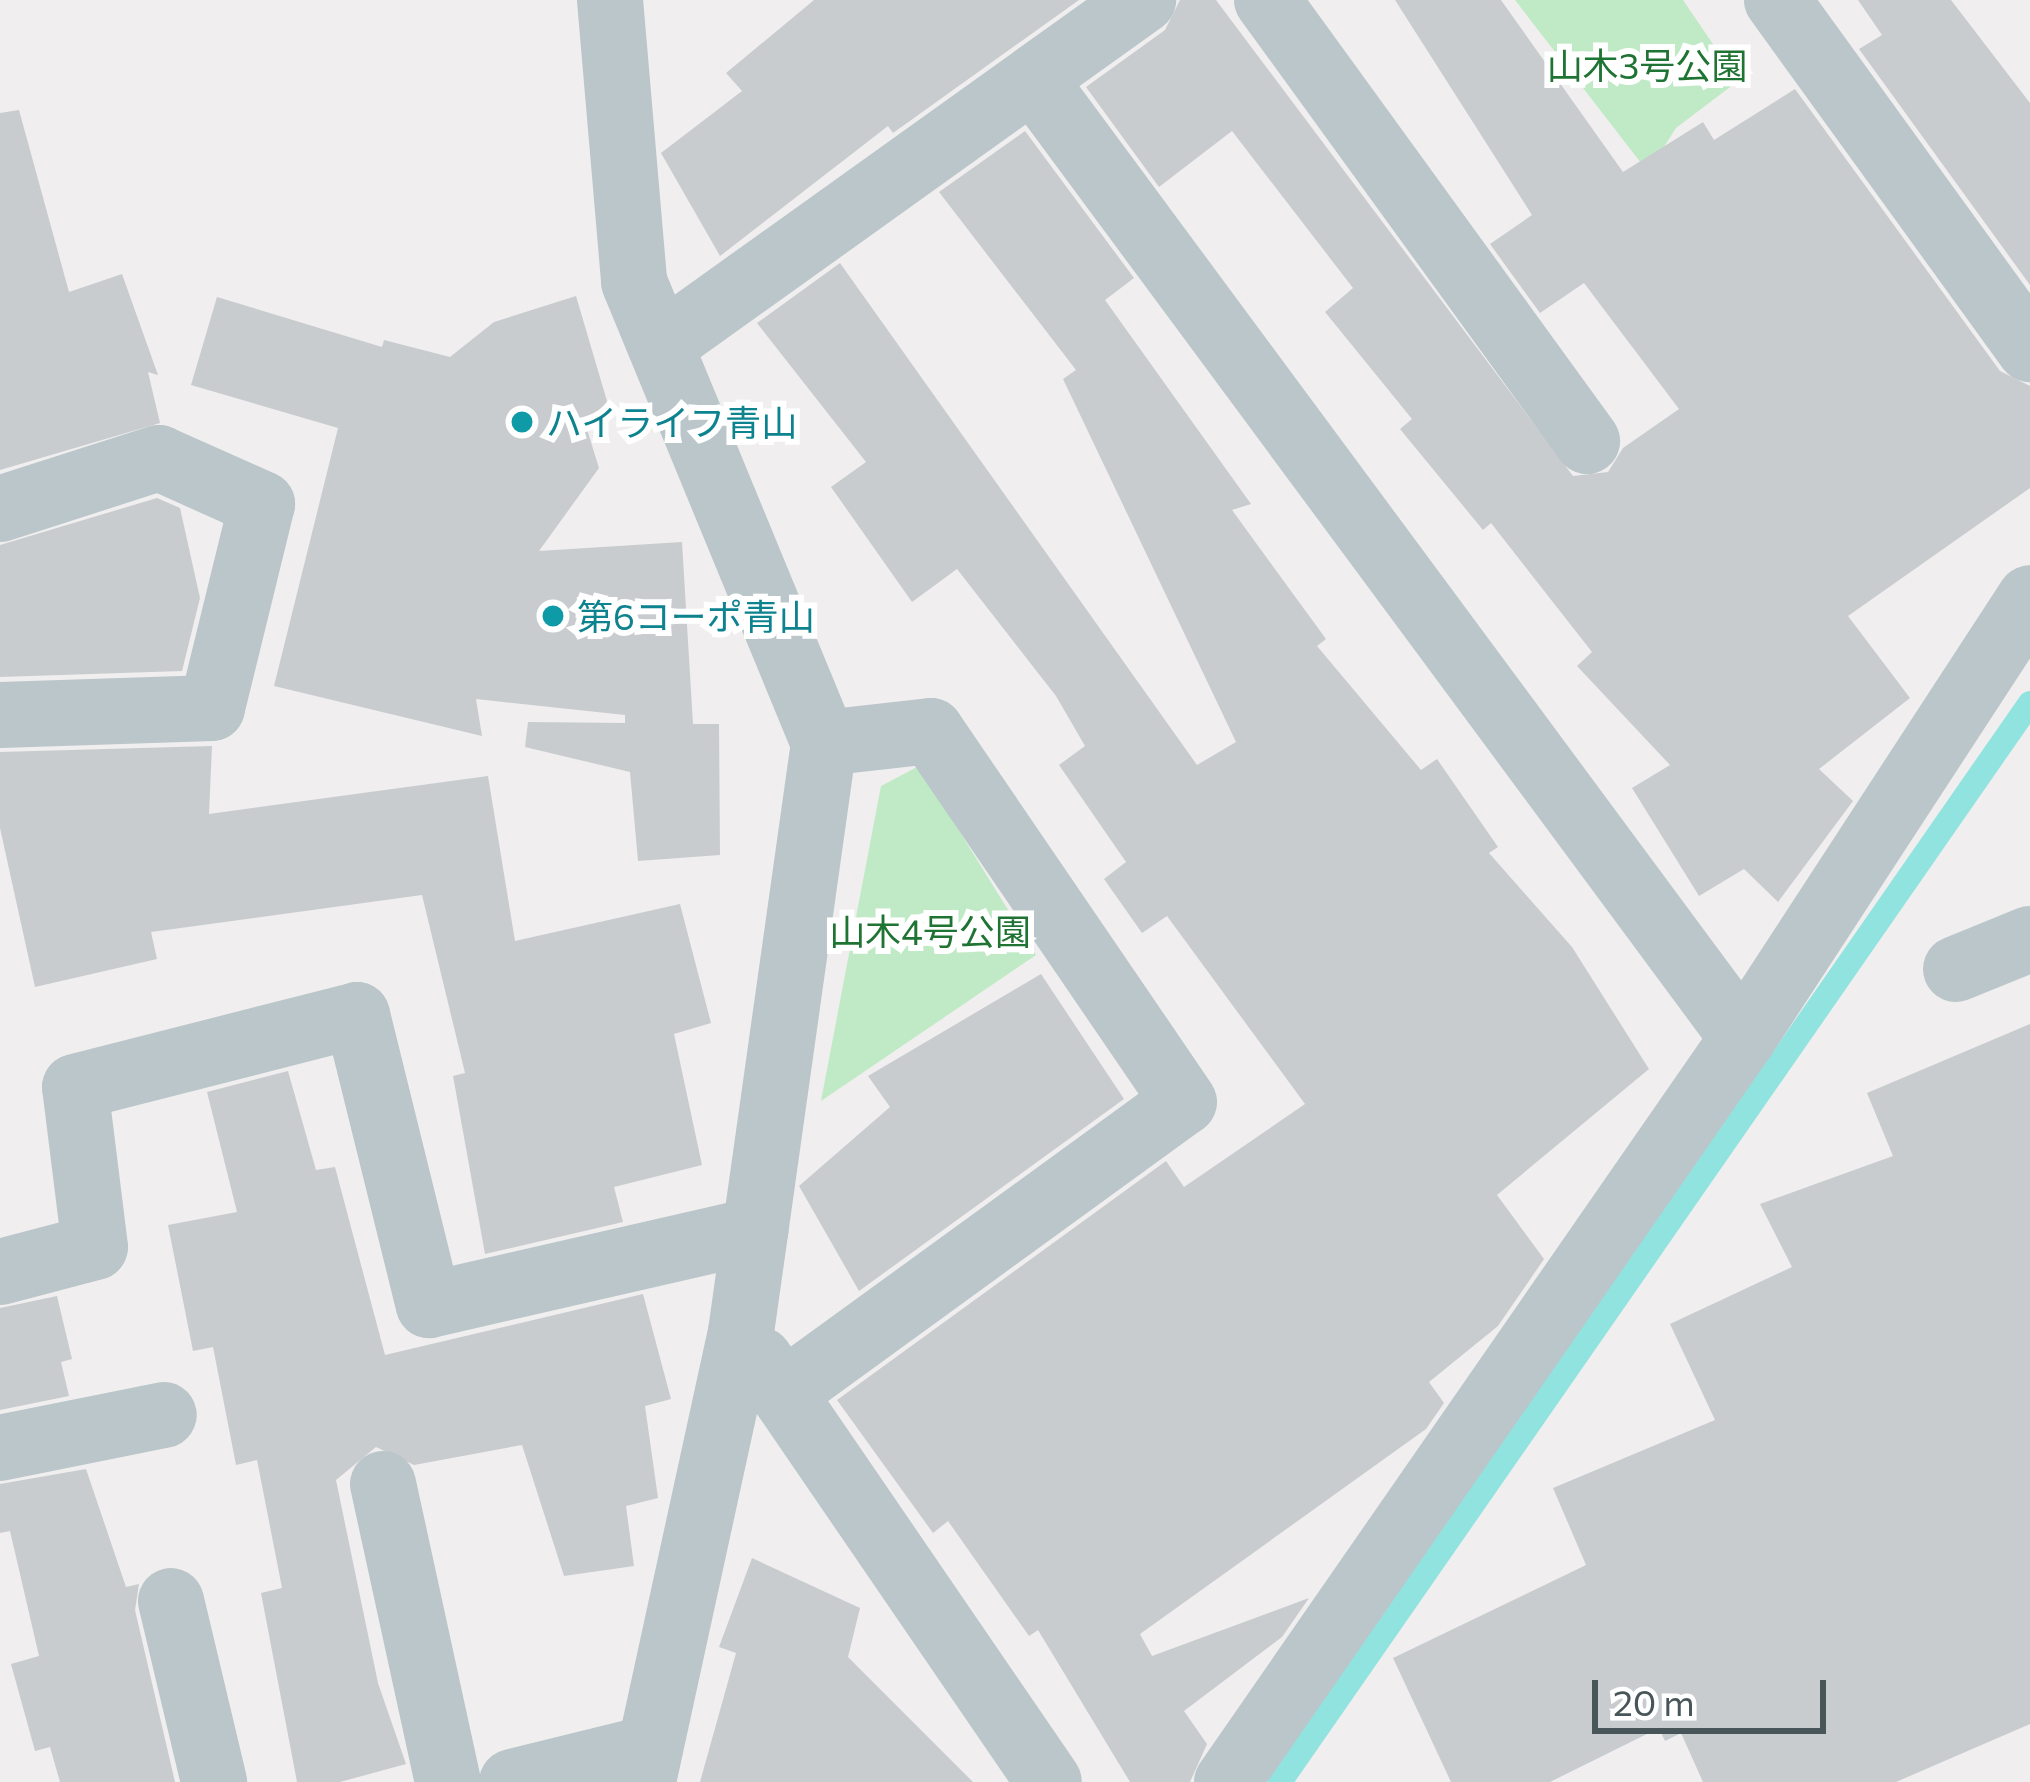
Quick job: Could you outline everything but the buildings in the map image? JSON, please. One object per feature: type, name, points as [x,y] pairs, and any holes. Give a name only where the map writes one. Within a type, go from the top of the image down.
[{"type":"street","points":[[512,1782],[647,1765],[742,1332],[824,743],[634,282],[610,0]]},
{"type":"street","points":[[661,345],[1143,0]]},
{"type":"street","points":[[1267,0],[1587,441]]},
{"type":"street","points":[[1777,0],[2030,349]]},
{"type":"street","points":[[1033,79],[1743,1038]]},
{"type":"street","points":[[0,509],[158,458],[262,505],[212,708],[0,715]]},
{"type":"street","points":[[1227,1782],[1743,1038],[2030,598]]},
{"type":"street","points":[[783,1393],[1184,1102],[931,731],[824,743]]},
{"type":"street","points":[[1956,969],[2030,939]]},
{"type":"street","points":[[0,1272],[95,1247],[75,1087],[357,1015],[429,1305],[756,1230]]},
{"type":"street","points":[[742,1332],[1049,1782]]},
{"type":"street","points":[[0,1448],[164,1415]]},
{"type":"street","points":[[383,1484],[448,1782]]},
{"type":"street","points":[[171,1601],[214,1782]]},
{"type":"green space","name":"山木3号公園","points":[[1515,0],[1683,0],[1738,81],[1676,128],[1648,172]]},
{"type":"green space","name":"山木4号公園","points":[[919,766],[1036,955],[821,1101],[881,786]]},
{"type":"waterway","points":[[1280,1782],[2030,703]]},
{"type":"place","name":"ハイライフ青山","points":[[522,422]]},
{"type":"place","name":"第6コーポ青山","points":[[553,616]]}]
